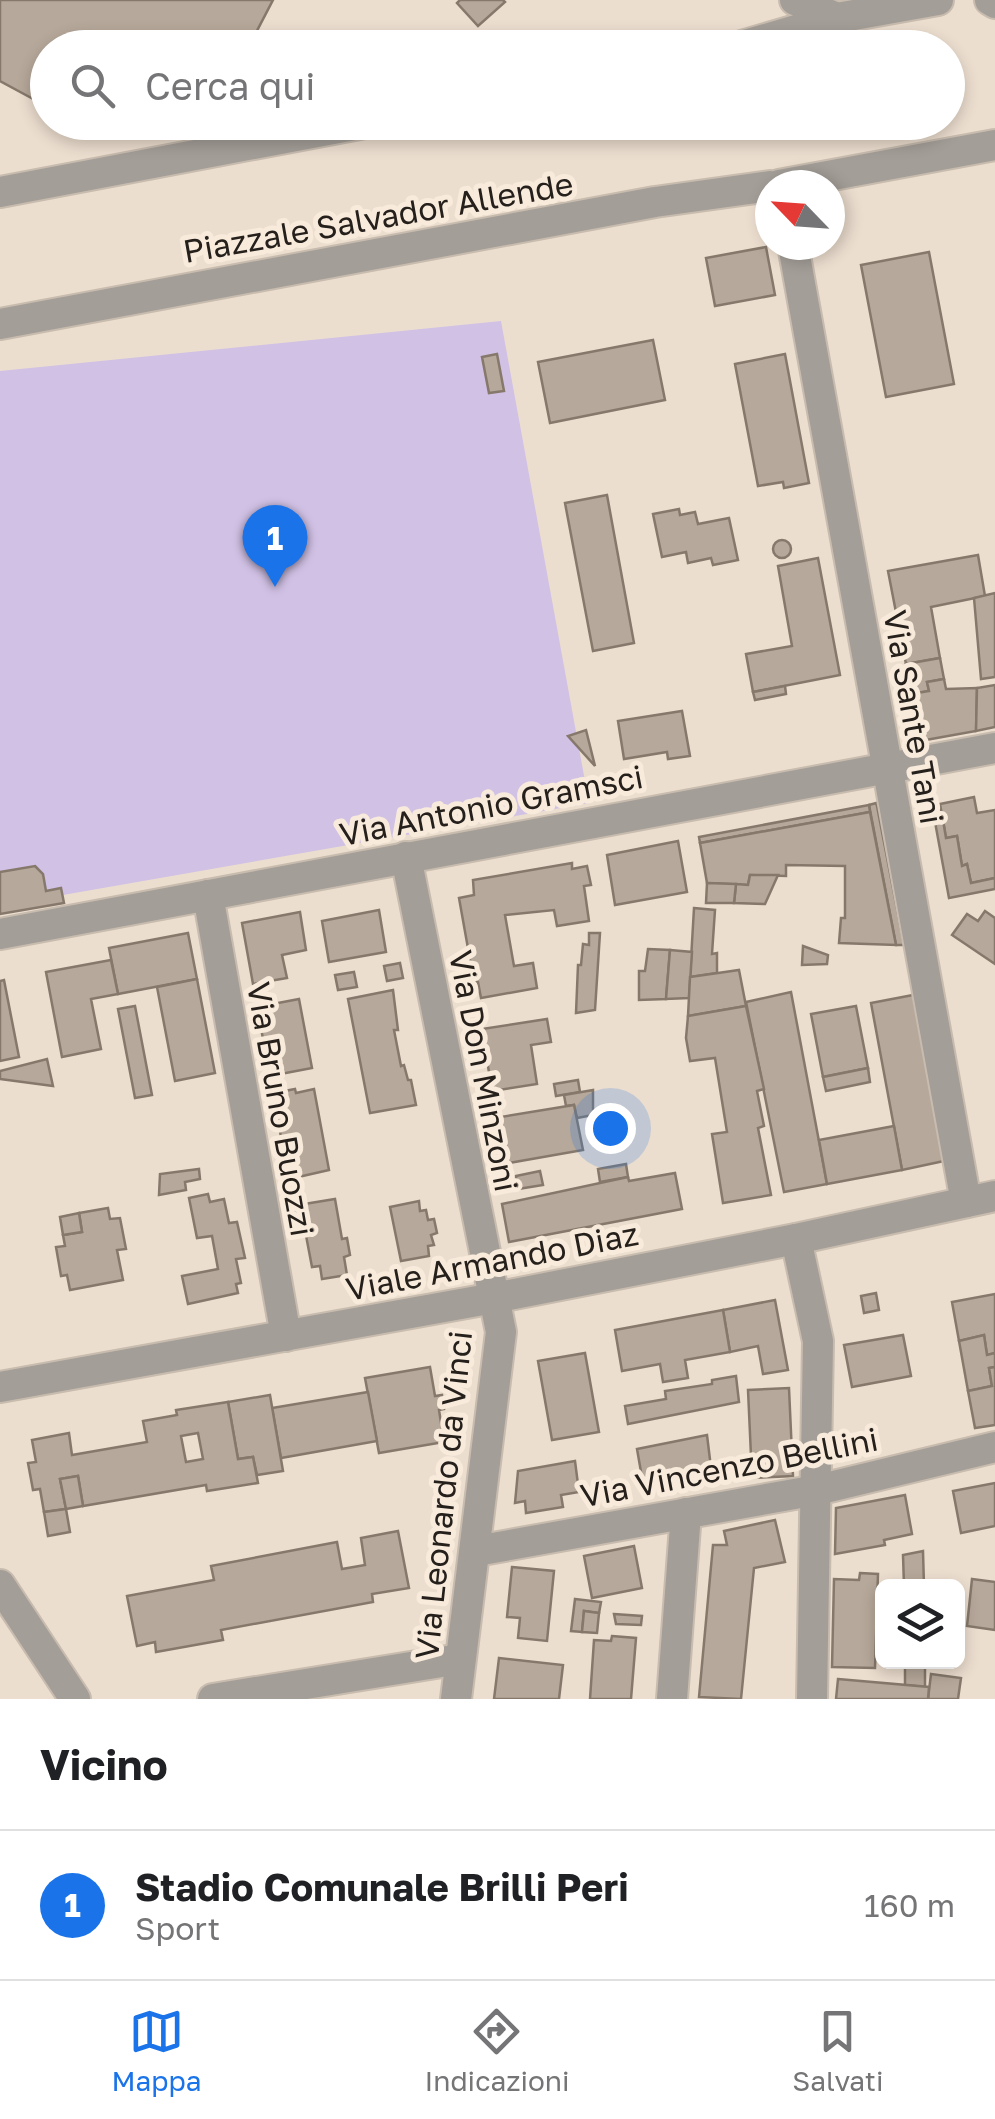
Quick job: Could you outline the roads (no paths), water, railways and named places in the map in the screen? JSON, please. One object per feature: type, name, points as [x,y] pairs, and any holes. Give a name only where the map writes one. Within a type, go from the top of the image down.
[{"type":"street","points":[[795,0],[837,18]]},
{"type":"street","points":[[796,30],[837,18],[938,0]]},
{"type":"street","points":[[0,192],[275,140]]},
{"type":"street","points":[[845,173],[995,146]]},
{"type":"street","name":"Piazzale Salvador Allende","points":[[0,324],[655,202],[755,188]]},
{"type":"street","name":"Via Sante Tani","points":[[796,260],[887,766],[981,1199]]},
{"type":"street","name":"Via Antonio Gramsci","points":[[0,934],[995,748]]},
{"type":"street","name":"Via Don Minzoni","points":[[406,857],[494,1298]]},
{"type":"street","name":"Via Bruno Buozzi","points":[[208,894],[286,1336]]},
{"type":"street","name":"Viale Armando Diaz","points":[[0,1388],[796,1240],[981,1199]]},
{"type":"street","points":[[796,1240],[818,1341],[812,1699]]},
{"type":"street","name":"Via Leonardo da Vinci","points":[[456,1699],[501,1332],[494,1298]]},
{"type":"street","name":"Via Vincenzo Bellini","points":[[476,1551],[818,1490],[995,1447]]},
{"type":"street","points":[[672,1699],[686,1513]]},
{"type":"street","points":[[0,1585],[75,1699]]},
{"type":"street","points":[[213,1699],[460,1659]]},
{"type":"place","name":"Stadio Comunale Brilli Peri","points":[[275,587]]}]
